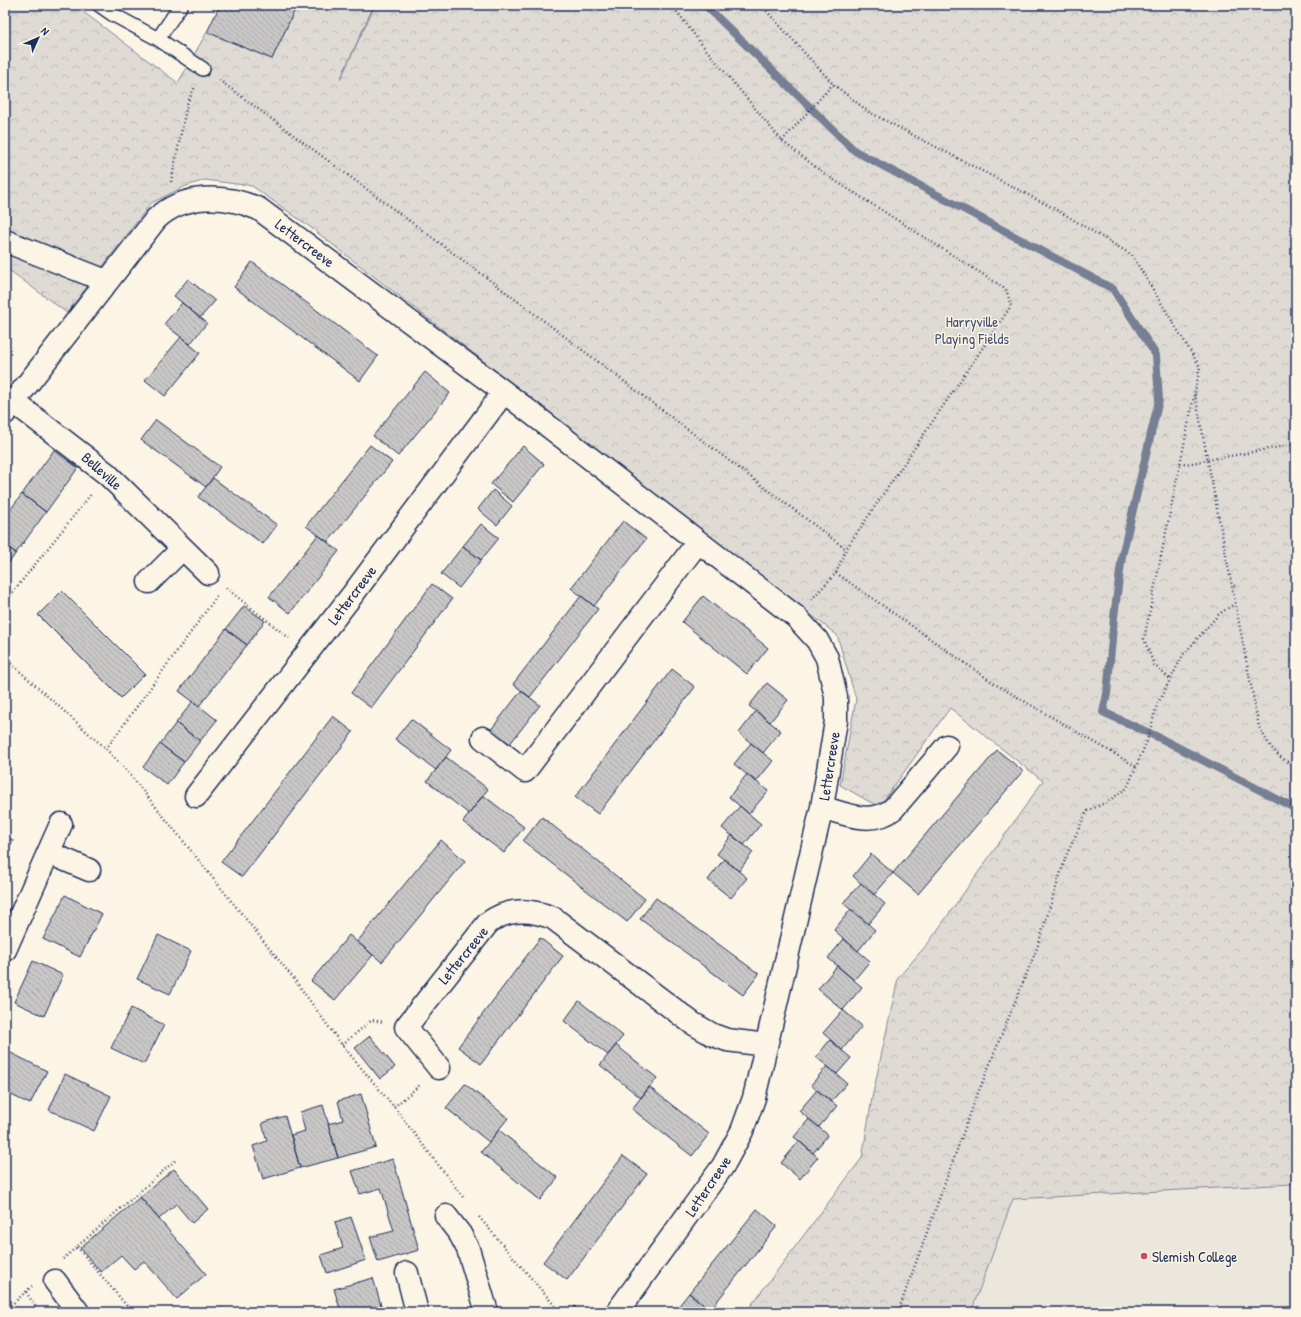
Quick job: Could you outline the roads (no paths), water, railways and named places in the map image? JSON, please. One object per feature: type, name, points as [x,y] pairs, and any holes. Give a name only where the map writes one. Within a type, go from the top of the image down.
[{"type":"street","name":"Lettercreeve","points":[[9,407],[106,282],[156,219],[165,210],[194,200],[213,198],[237,200],[259,209],[504,392],[796,617],[817,640],[827,658],[836,697],[836,721],[822,807],[754,1098],[732,1151],[708,1188],[617,1312]]},
{"type":"street","points":[[5,241],[106,282]]},
{"type":"street","name":"Lettercreeve","points":[[196,796],[308,653],[504,392]]},
{"type":"street","name":"Belleville","points":[[9,407],[107,474],[216,580]]},
{"type":"street","points":[[483,738],[525,771],[698,542]]},
{"type":"street","points":[[149,582],[182,548]]},
{"type":"street","points":[[822,807],[862,817],[883,816],[893,809],[947,746]]},
{"type":"street","points":[[5,950],[62,824]]},
{"type":"street","points":[[48,853],[89,870]]},
{"type":"street","name":"Lettercreeve","points":[[439,1068],[406,1027],[488,923],[504,914],[513,912],[538,912],[552,918],[666,1005],[713,1035],[727,1040],[766,1045]]},
{"type":"street","points":[[446,1216],[460,1234],[468,1249],[487,1312]]},
{"type":"street","points":[[407,1274],[417,1312]]},
{"type":"street","points":[[50,1275],[78,1312]]},
{"type":"lane","points":[[99,5],[112,14],[158,39],[203,69]]},
{"type":"lane","points":[[158,39],[182,5]]},
{"type":"waterway","points":[[705,5],[855,151],[1113,289],[1156,355],[1159,400],[1122,556],[1114,617],[1107,694],[1103,712],[1162,739],[1296,809]]},
{"type":"place","name":"Slemish College","points":[[1144,1256]]},
{"type":"park label","name":"Harryville Playing Fields","points":[[972,330]]}]
